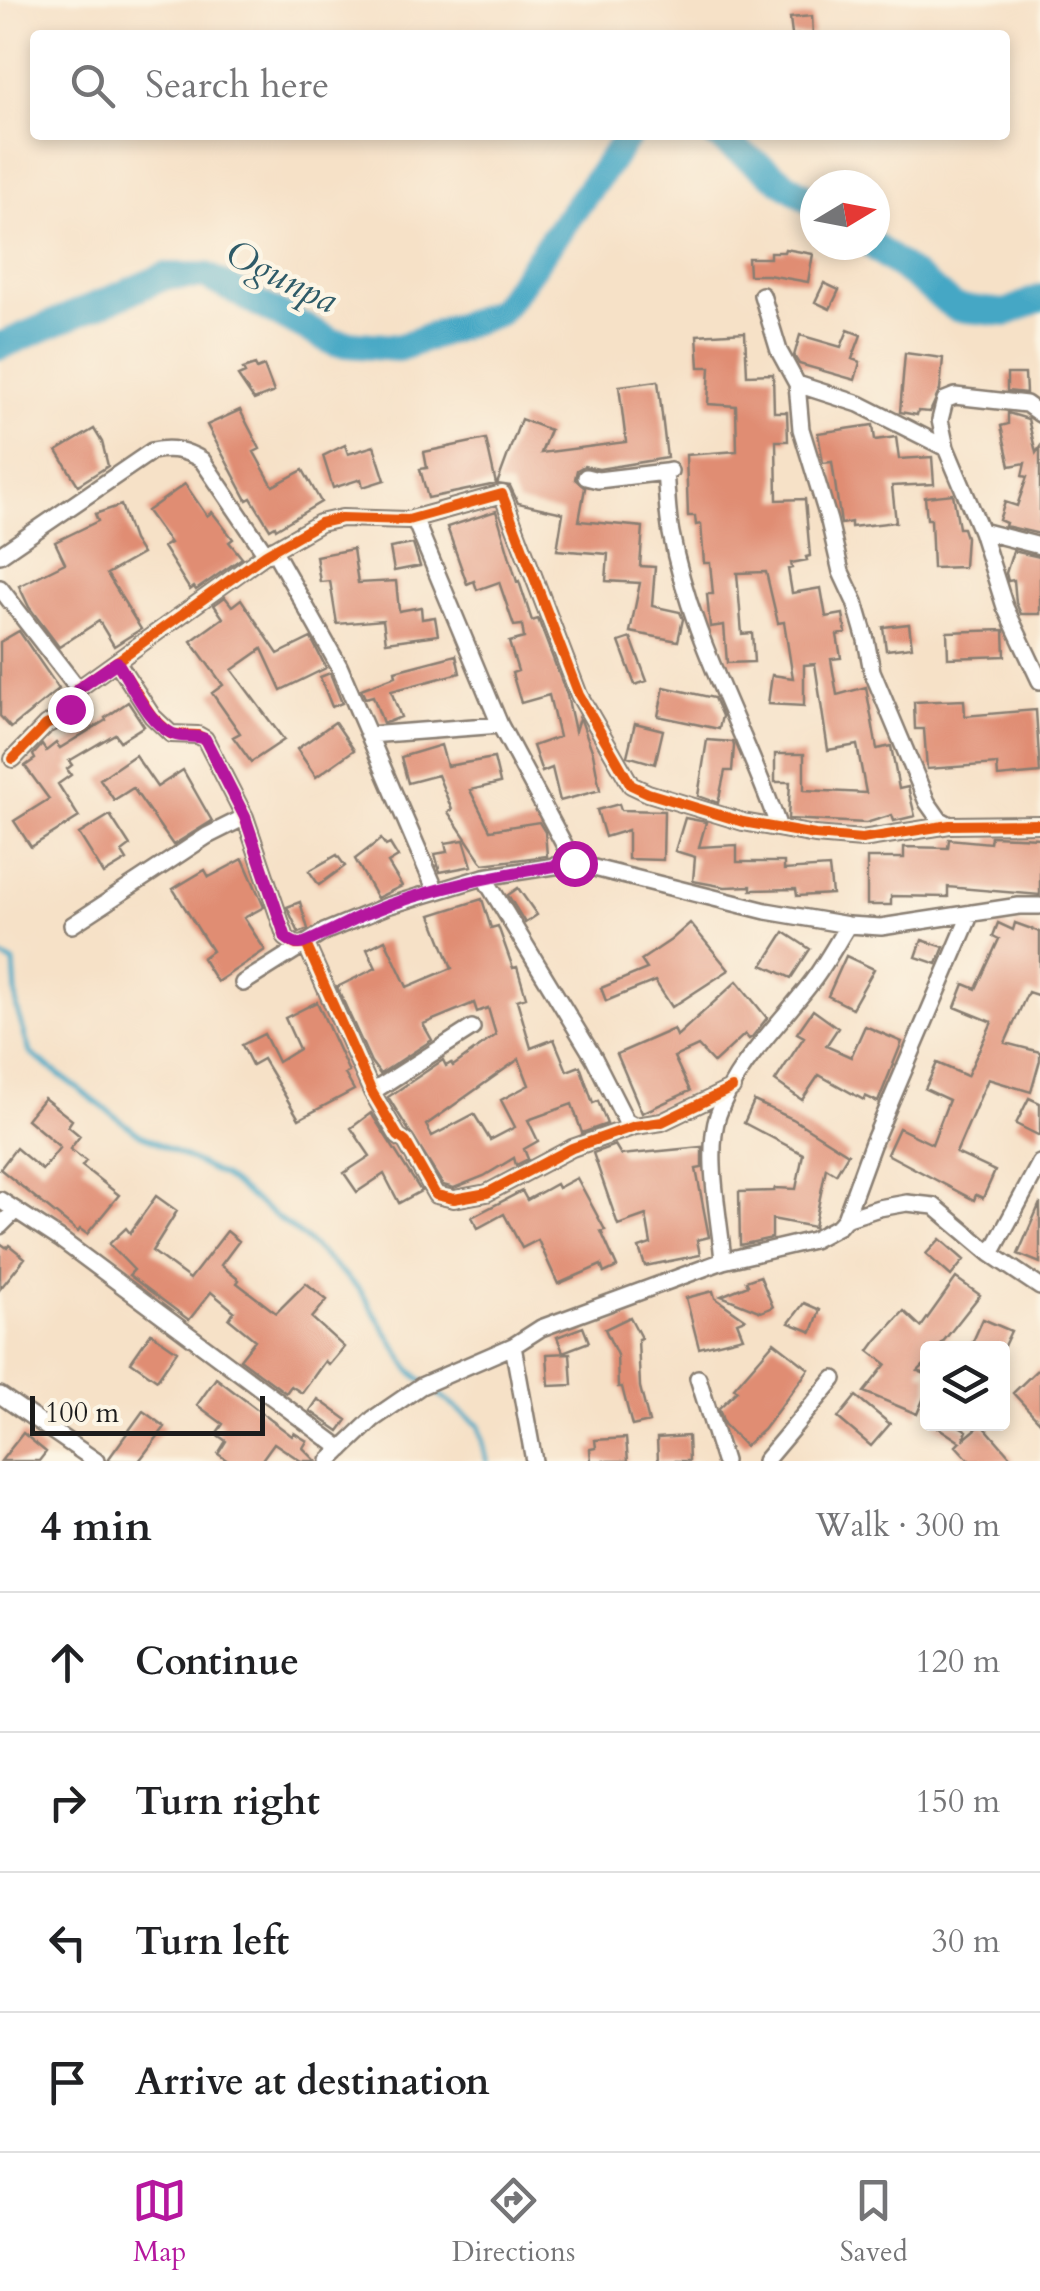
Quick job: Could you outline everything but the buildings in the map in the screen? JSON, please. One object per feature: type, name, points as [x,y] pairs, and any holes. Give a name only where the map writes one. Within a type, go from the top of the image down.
[{"type":"street","points":[[762,295],[779,351],[797,384],[801,430],[841,572],[866,640],[872,672],[927,802],[950,825]]},
{"type":"street","points":[[797,384],[859,404],[946,448]]},
{"type":"street","points":[[1040,414],[1026,404],[955,396],[945,400],[940,420],[946,448],[981,531],[1005,607],[1040,681]]},
{"type":"street","points":[[0,555],[152,451],[167,448],[189,452],[202,460],[270,552],[330,650],[436,891]]},
{"type":"street","points":[[586,477],[598,480],[667,472],[670,530],[678,565],[712,662],[779,828]]},
{"type":"street","points":[[13,759],[46,725],[63,717],[78,689],[270,552],[320,523],[342,518],[414,518],[502,494],[579,694],[631,785],[648,794],[724,816],[862,839],[950,825],[1040,824]]},
{"type":"street","points":[[414,518],[500,724],[574,863]]},
{"type":"street","points":[[981,531],[1040,546]]},
{"type":"street","points":[[0,588],[78,689]]},
{"type":"street","points":[[117,662],[152,716],[171,734],[205,739],[245,817],[286,938],[306,944]]},
{"type":"street","points":[[368,735],[500,724]]},
{"type":"street","points":[[72,925],[207,836],[245,817]]},
{"type":"street","points":[[243,984],[324,932],[386,906],[484,877],[574,863],[766,911],[848,925],[880,927],[1040,906]]},
{"type":"street","points":[[484,877],[594,1058],[626,1121],[635,1126]]},
{"type":"street","points":[[0,1200],[76,1250],[336,1456],[373,1418],[427,1383],[513,1346],[541,1328],[722,1260],[813,1240],[839,1226],[971,913]]},
{"type":"street","points":[[722,1260],[714,1149],[718,1116],[732,1088],[772,1030],[812,982],[848,925]]},
{"type":"street","points":[[306,944],[372,1092],[436,1195],[444,1199],[488,1193],[572,1148],[635,1126],[662,1122],[732,1088]]},
{"type":"street","points":[[372,1092],[472,1028]]},
{"type":"street","points":[[704,1103],[718,1116]]},
{"type":"street","points":[[991,1254],[1040,1162]]},
{"type":"street","points":[[845,1219],[907,1203],[934,1206],[991,1254],[1040,1287]]},
{"type":"street","points":[[0,1226],[16,1211]]},
{"type":"street","points":[[513,1346],[534,1461]]},
{"type":"street","points":[[698,1378],[724,1461]]},
{"type":"street","points":[[765,1461],[834,1378]]},
{"type":"street","points":[[0,1396],[96,1461]]},
{"type":"waterway","name":"Ogunpa","points":[[0,346],[166,276],[206,276],[335,343],[398,348],[499,312],[625,140]]},
{"type":"waterway","name":"Ogunpa","points":[[722,140],[800,194]]},
{"type":"waterway","name":"Ogunpa","points":[[890,258],[956,308],[1006,313],[1040,298]]},
{"type":"waterway","points":[[0,956],[14,963],[17,1009],[30,1053],[139,1134],[223,1176],[304,1238],[360,1290],[411,1371],[423,1381]]},
{"type":"waterway","points":[[431,1388],[479,1426],[487,1461]]},
{"type":"cycle path","points":[[13,759],[46,725],[63,717],[78,689],[266,554],[320,523],[342,518],[408,520],[502,494],[579,695],[631,785],[743,822],[815,835],[862,839],[950,825],[1040,824]]},
{"type":"cycle path","points":[[117,662],[152,716],[171,734],[205,739],[245,817],[286,938],[296,945],[306,944],[372,1092],[436,1195],[454,1199],[487,1193],[572,1148],[635,1126],[662,1122],[732,1088]]},
{"type":"route","points":[[70,709],[78,689],[117,662],[152,716],[171,734],[205,739],[245,817],[286,938],[296,944],[306,944],[324,932],[386,906],[451,886],[574,863]]}]
